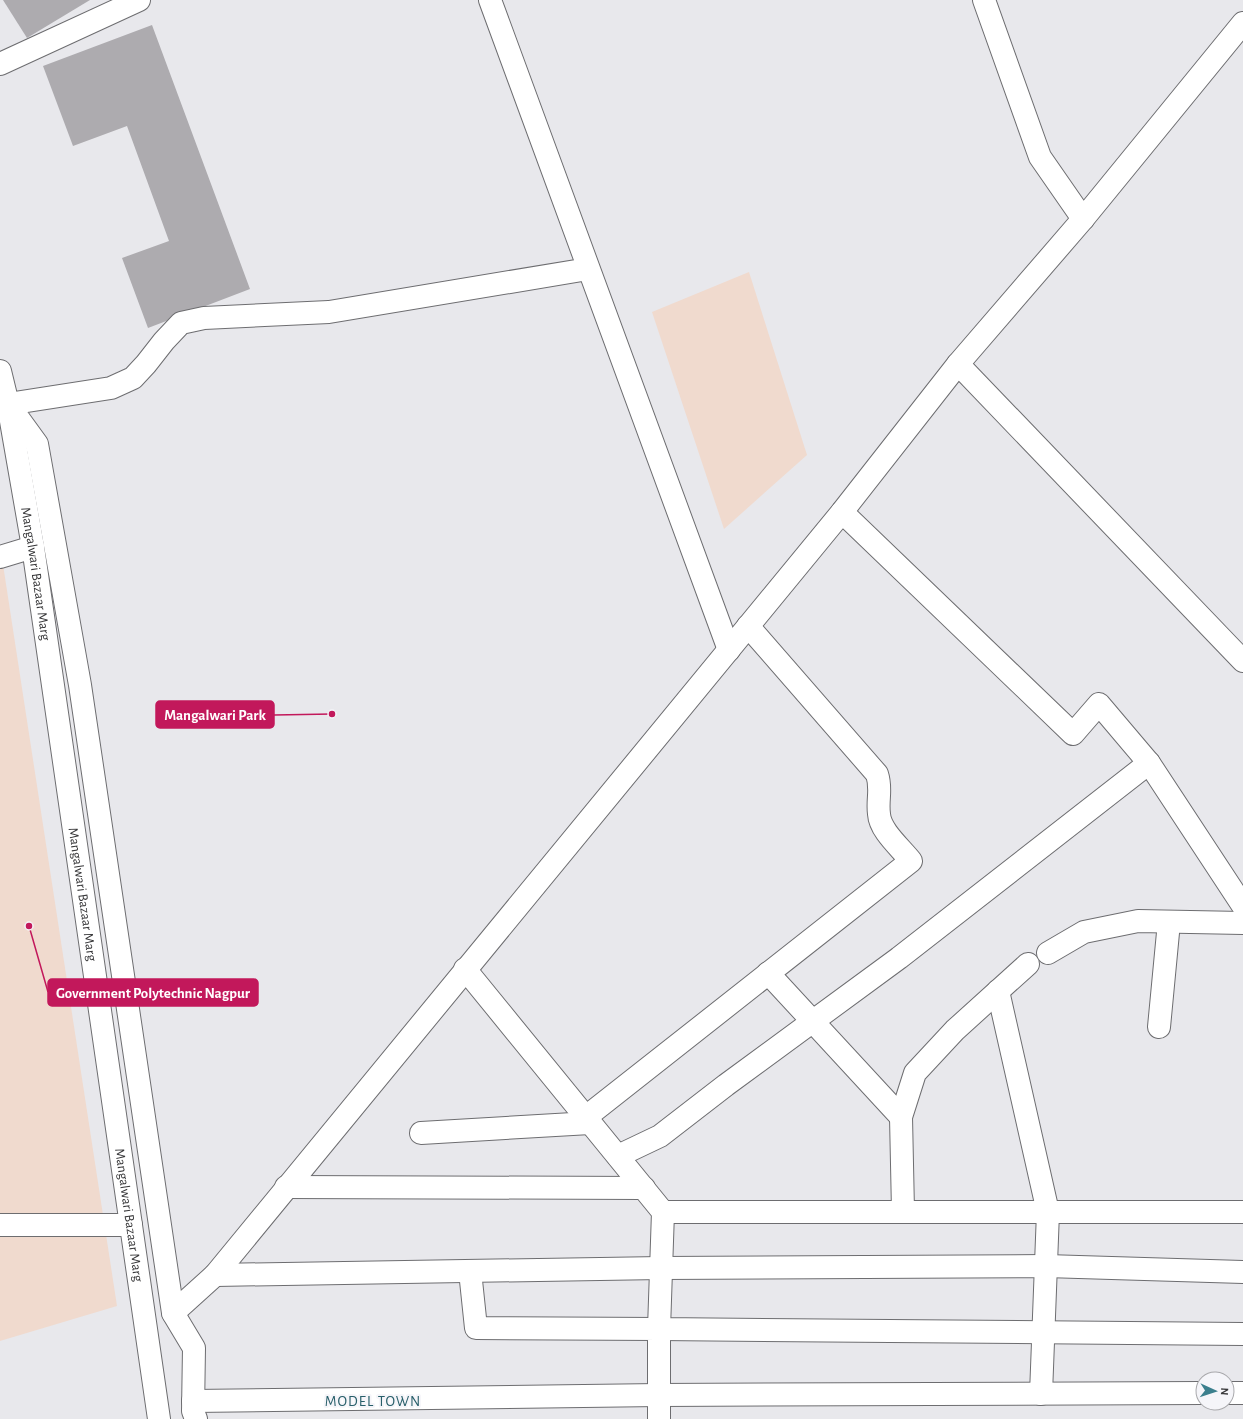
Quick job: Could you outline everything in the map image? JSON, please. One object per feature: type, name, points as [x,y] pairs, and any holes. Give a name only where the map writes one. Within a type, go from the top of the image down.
[{"type":"street","points":[[0,64],[139,0]]},
{"type":"street","points":[[490,0],[729,650]]},
{"type":"street","points":[[984,0],[1040,157],[1082,219]]},
{"type":"street","points":[[173,1313],[215,1275],[842,512],[958,364],[1082,219],[1243,23]]},
{"type":"street","points":[[588,269],[328,312],[204,318],[181,323],[133,378],[117,386],[8,404],[37,444],[80,685],[173,1313],[194,1348],[195,1410],[659,1395],[1195,1393]]},
{"type":"street","points":[[958,364],[1243,661]]},
{"type":"street","name":"Mangalwari Bazaar Marg","points":[[0,371],[8,404],[33,547],[158,1419]]},
{"type":"street","points":[[842,512],[1073,734],[1099,704],[1149,763],[1243,906]]},
{"type":"street","points":[[0,557],[33,547]]},
{"type":"street","points":[[421,1133],[588,1120],[768,973],[911,861],[886,830],[878,815],[881,784],[877,774],[748,626]]},
{"type":"street","points":[[618,1156],[660,1136],[726,1085],[899,958],[1149,763]]},
{"type":"street","points":[[1048,953],[1084,932],[1138,922],[1243,922]]},
{"type":"street","points":[[1158,1027],[1169,922]]},
{"type":"street","points":[[903,1211],[900,1118],[915,1073],[955,1030],[1028,964]]},
{"type":"street","points":[[465,970],[663,1212],[659,1419]]},
{"type":"street","points":[[768,973],[900,1118]]},
{"type":"street","points":[[998,992],[1048,1212],[1041,1394]]},
{"type":"street","points":[[286,1187],[644,1188]]},
{"type":"street","points":[[663,1212],[1243,1212]]},
{"type":"street","points":[[0,1225],[131,1226]]},
{"type":"street","points":[[215,1275],[661,1268],[1046,1266],[1243,1272]]},
{"type":"street","points":[[470,1271],[476,1328],[1243,1334]]},
{"type":"shaded area","points":[[749,272],[807,455],[724,529],[652,312]]},
{"type":"shaded area","points":[[0,545],[117,1306],[0,1341]]},
{"type":"building","points":[[3,0],[90,0],[27,38]]},
{"type":"building","points":[[152,25],[250,289],[148,328],[122,258],[169,241],[127,126],[73,146],[43,66]]},
{"type":"place","name":"Mangalwari Park","points":[[332,714]]},
{"type":"place","name":"Government Polytechnic Nagpur","points":[[29,926]]},
{"type":"district","name":"MODEL TOWN","points":[[373,1401]]}]
